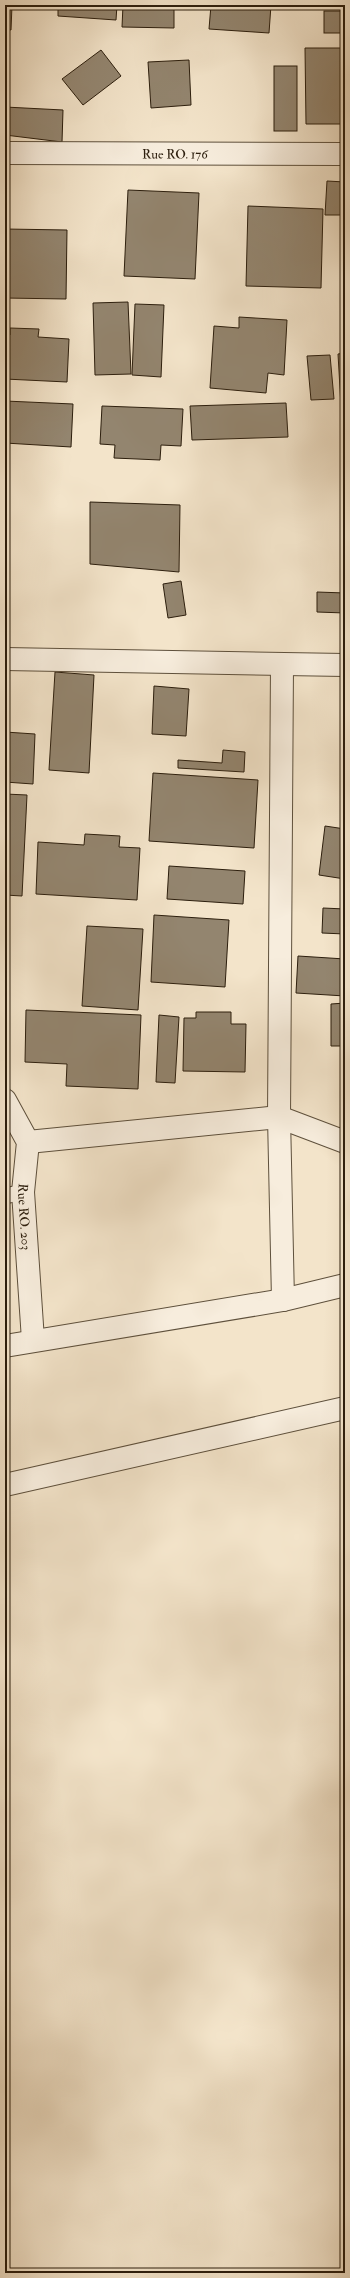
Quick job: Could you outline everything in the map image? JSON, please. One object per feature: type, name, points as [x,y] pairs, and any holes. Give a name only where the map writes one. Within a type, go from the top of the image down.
[{"type":"street","name":"Rue RO. 176","points":[[5,153],[345,154]]},
{"type":"street","points":[[5,659],[345,666]]},
{"type":"street","points":[[282,665],[279,1117],[283,1300]]},
{"type":"street","points":[[5,1100],[28,1142],[279,1117],[345,1142]]},
{"type":"street","name":"Rue RO. 203","points":[[28,1142],[14,1194],[33,1340]]},
{"type":"street","points":[[5,1346],[33,1340],[283,1300],[345,1285]]},
{"type":"street","points":[[5,1485],[345,1408]]},
{"type":"building","points":[[5,5],[12,5],[11,30],[5,29]]},
{"type":"building","points":[[58,5],[117,5],[116,20],[58,16]]},
{"type":"building","points":[[123,5],[174,5],[174,28],[122,27]]},
{"type":"building","points":[[211,5],[271,5],[269,33],[209,29]]},
{"type":"building","points":[[279,5],[345,5],[345,8],[279,9]]},
{"type":"building","points":[[324,11],[345,11],[345,33],[324,33]]},
{"type":"building","points":[[305,48],[345,48],[345,124],[306,124]]},
{"type":"building","points":[[101,50],[121,76],[83,105],[62,79]]},
{"type":"building","points":[[189,60],[191,105],[151,108],[148,62]]},
{"type":"building","points":[[274,66],[297,66],[297,131],[274,131]]},
{"type":"building","points":[[5,107],[63,110],[62,142],[5,135]]},
{"type":"building","points":[[327,181],[345,182],[345,215],[325,215]]},
{"type":"building","points":[[128,190],[199,193],[195,279],[124,276]]},
{"type":"building","points":[[248,206],[323,209],[321,288],[246,286]]},
{"type":"building","points":[[5,229],[67,230],[66,299],[5,298]]},
{"type":"building","points":[[128,302],[131,374],[95,375],[93,303]]},
{"type":"building","points":[[135,304],[164,305],[161,377],[132,375]]},
{"type":"building","points":[[239,317],[287,320],[284,375],[268,373],[266,393],[210,388],[214,326],[239,328]]},
{"type":"building","points":[[10,328],[39,329],[38,337],[69,339],[67,382],[5,379],[5,335],[10,335]]},
{"type":"building","points":[[345,353],[345,406],[341,406],[338,354]]},
{"type":"building","points":[[330,355],[334,399],[311,400],[307,356]]},
{"type":"building","points":[[5,401],[73,404],[71,447],[5,443]]},
{"type":"building","points":[[286,403],[288,437],[192,440],[190,406]]},
{"type":"building","points":[[102,406],[183,409],[181,446],[161,445],[160,460],[114,458],[115,445],[100,444]]},
{"type":"building","points":[[90,502],[180,505],[179,572],[90,564]]},
{"type":"building","points":[[181,581],[186,615],[168,618],[163,584]]},
{"type":"building","points":[[317,592],[345,593],[345,613],[317,612]]},
{"type":"building","points":[[55,672],[94,675],[89,773],[49,770]]},
{"type":"building","points":[[154,686],[189,689],[186,736],[152,734]]},
{"type":"building","points":[[5,732],[35,734],[33,784],[5,782]]},
{"type":"building","points":[[223,750],[245,752],[244,772],[178,768],[178,760],[222,763]]},
{"type":"building","points":[[153,773],[258,780],[254,848],[149,841]]},
{"type":"building","points":[[5,794],[27,795],[22,896],[5,895]]},
{"type":"building","points":[[325,826],[345,829],[345,879],[319,875]]},
{"type":"building","points":[[85,834],[120,836],[119,847],[140,848],[137,900],[36,894],[38,842],[84,845]]},
{"type":"building","points":[[169,866],[245,871],[243,904],[167,899]]},
{"type":"building","points":[[323,908],[345,909],[345,934],[322,933]]},
{"type":"building","points":[[154,915],[229,920],[225,987],[151,982]]},
{"type":"building","points":[[87,926],[143,929],[138,1010],[82,1006]]},
{"type":"building","points":[[298,956],[345,959],[345,996],[296,993]]},
{"type":"building","points":[[345,1003],[345,1046],[331,1046],[331,1004]]},
{"type":"building","points":[[26,1010],[141,1015],[138,1089],[66,1086],[67,1064],[25,1062]]},
{"type":"building","points":[[196,1012],[231,1012],[231,1024],[246,1024],[245,1072],[183,1071],[184,1018],[196,1018]]},
{"type":"building","points":[[159,1015],[179,1017],[175,1083],[156,1082]]}]
